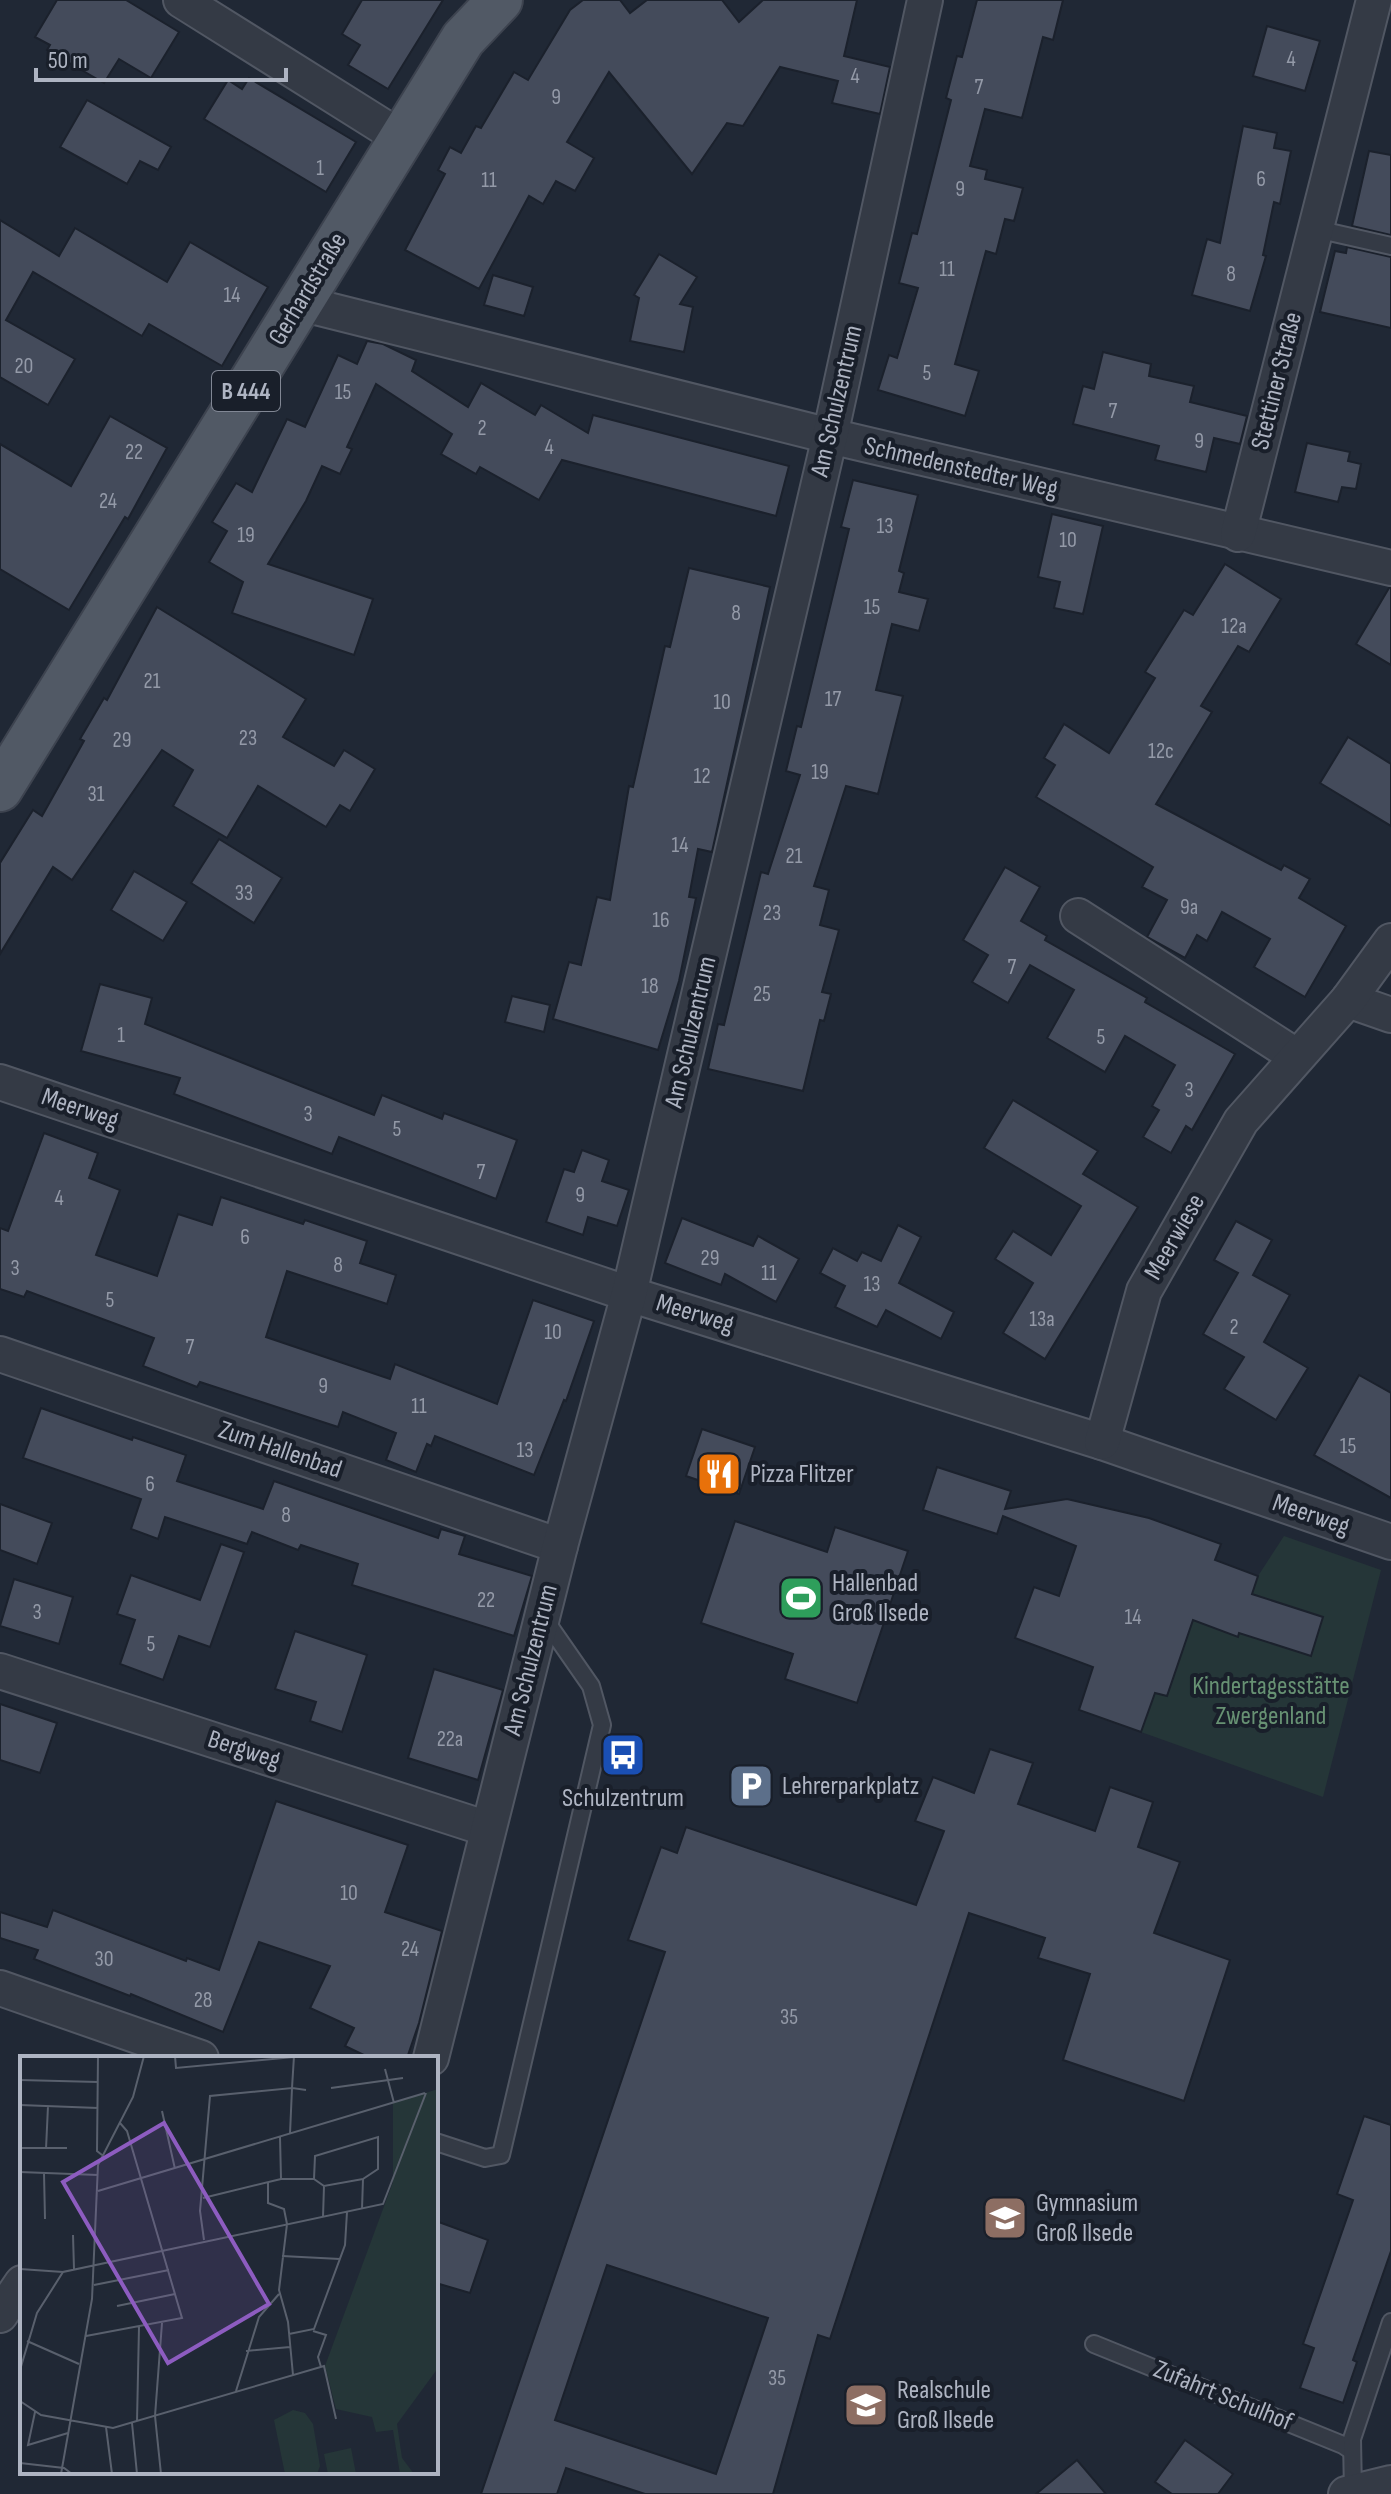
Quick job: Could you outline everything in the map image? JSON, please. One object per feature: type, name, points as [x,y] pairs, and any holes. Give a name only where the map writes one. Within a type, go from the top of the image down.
[{"type":"main road","name":"Gerhardstraße","points":[[0,789],[463,39],[500,0]]},
{"type":"street","points":[[181,0],[401,138]]},
{"type":"street","name":"Am Schulzentrum","points":[[431,2056],[542,1615],[629,1294],[830,436],[925,0]]},
{"type":"street","name":"Stettiner Straße","points":[[1238,534],[1374,0]]},
{"type":"street","name":"Schmedenstedter Weg","points":[[300,303],[830,436],[1391,568]]},
{"type":"street","points":[[1078,916],[1296,1056]]},
{"type":"street","name":"Meerwiese","points":[[1102,1442],[1144,1291],[1241,1121],[1348,1000],[1391,941]]},
{"type":"street","points":[[1348,1000],[1391,1015]]},
{"type":"street","name":"Meerweg","points":[[0,1082],[629,1294],[1102,1442],[1391,1542]]},
{"type":"street","name":"Zum Hallenbad","points":[[0,1354],[560,1546]]},
{"type":"street","name":"Bergweg","points":[[0,1671],[488,1829]]},
{"type":"street","points":[[0,1988],[186,2056]]},
{"type":"street","points":[[0,2315],[20,2286]]},
{"type":"street","points":[[1351,2493],[1391,2483]]},
{"type":"lane","points":[[1316,229],[1391,246]]},
{"type":"lane","points":[[438,2143],[485,2158],[501,2155],[602,1725],[591,1686],[542,1615]]},
{"type":"lane","points":[[1351,2493],[1352,2439],[1391,2322]]},
{"type":"lane","name":"Zufahrt Schulhof","points":[[1094,2344],[1352,2451]]},
{"type":"green space","name":"Kindertagesstätte Zwergenland","points":[[1284,1536],[1381,1570],[1323,1797],[1141,1732],[1155,1693],[1167,1696],[1193,1620],[1258,1576]]},
{"type":"building","points":[[57,0],[126,0],[179,32],[151,78],[119,59],[104,83],[47,50],[50,45],[35,37]]},
{"type":"building","points":[[362,0],[443,0],[388,89],[348,65],[360,45],[342,34]]},
{"type":"building","points":[[583,0],[620,0],[630,13],[647,0],[722,0],[739,22],[763,0],[857,0],[844,56],[890,67],[880,114],[832,103],[838,81],[780,67],[743,126],[727,123],[692,174],[609,72],[567,142],[594,158],[575,191],[556,181],[543,204],[529,196],[479,289],[405,250],[445,174],[438,170],[450,147],[461,153],[476,126],[481,128],[514,72],[528,80],[570,10]]},
{"type":"building","points":[[977,0],[1063,0],[1053,40],[1043,37],[1022,118],[985,109],[970,166],[987,170],[985,179],[1023,188],[1014,221],[1005,219],[996,254],[986,251],[955,364],[979,371],[965,416],[878,390],[889,355],[897,358],[918,288],[899,283],[912,233],[917,234],[951,100],[946,98],[957,56],[962,57]]},
{"type":"building","points":[[1267,26],[1320,41],[1305,91],[1253,76]]},
{"type":"building","points":[[249,78],[356,142],[326,192],[204,119],[228,80],[242,89]]},
{"type":"building","points":[[87,100],[171,147],[158,170],[140,161],[127,184],[60,147]]},
{"type":"building","points":[[1243,126],[1277,133],[1274,148],[1291,151],[1280,204],[1274,202],[1263,255],[1266,256],[1250,311],[1192,295],[1207,239],[1220,243]]},
{"type":"building","points":[[1369,151],[1391,155],[1391,235],[1352,226]]},
{"type":"building","points":[[0,220],[59,256],[75,228],[167,282],[190,242],[268,287],[222,366],[149,324],[142,336],[33,272],[6,320],[75,359],[48,405],[0,377]]},
{"type":"building","points":[[1347,247],[1391,257],[1391,328],[1320,312],[1335,251],[1346,253]]},
{"type":"building","points":[[659,254],[697,277],[680,304],[693,307],[684,352],[630,341],[639,298],[634,295]]},
{"type":"building","points":[[493,275],[533,287],[524,316],[484,305]]},
{"type":"building","points":[[367,341],[383,344],[416,360],[412,371],[468,407],[481,383],[535,415],[541,405],[588,433],[593,415],[789,466],[776,516],[562,460],[539,500],[480,467],[476,474],[441,454],[452,434],[376,384],[347,447],[352,449],[340,474],[322,466],[306,501],[268,564],[373,599],[354,655],[232,613],[243,582],[209,562],[227,531],[212,522],[236,483],[252,492],[287,419],[305,427],[338,355],[357,364]]},
{"type":"building","points":[[1103,352],[1151,364],[1149,376],[1194,386],[1190,402],[1247,416],[1240,444],[1214,438],[1206,472],[1155,460],[1159,446],[1073,424],[1083,386],[1094,389]]},
{"type":"building","points":[[110,416],[167,448],[128,519],[125,517],[69,610],[0,569],[0,444],[71,486]]},
{"type":"building","points":[[1307,443],[1350,452],[1348,461],[1361,464],[1356,489],[1342,487],[1338,502],[1295,492]]},
{"type":"building","points":[[853,480],[918,495],[899,571],[904,573],[899,592],[928,599],[919,631],[892,624],[876,690],[903,696],[878,794],[846,786],[814,886],[829,890],[820,925],[839,930],[822,992],[831,994],[824,1021],[820,1020],[803,1091],[708,1069],[718,1024],[724,1025],[761,872],[768,874],[800,775],[786,771],[797,726],[801,727],[849,529],[841,527]]},
{"type":"building","points":[[1052,514],[1103,526],[1083,614],[1054,608],[1060,582],[1038,577]]},
{"type":"building","points":[[1225,564],[1281,599],[1249,652],[1238,646],[1201,706],[1212,712],[1156,804],[1281,870],[1284,865],[1310,879],[1299,898],[1346,926],[1305,997],[1254,967],[1270,939],[1222,912],[1207,941],[1197,935],[1185,958],[1147,937],[1167,900],[1142,887],[1153,867],[1036,797],[1055,765],[1044,758],[1064,724],[1109,753],[1155,678],[1145,672],[1184,610],[1193,615]]},
{"type":"building","points":[[689,568],[770,587],[712,852],[698,849],[689,897],[696,898],[679,981],[658,1050],[553,1019],[569,962],[581,965],[597,897],[610,900],[629,786],[633,787],[665,646],[670,647]]},
{"type":"building","points":[[1391,587],[1391,665],[1356,644]]},
{"type":"building","points":[[157,607],[306,699],[283,737],[334,766],[344,750],[375,769],[350,811],[340,805],[326,827],[258,786],[227,838],[173,806],[193,770],[162,750],[72,880],[53,867],[0,954],[0,863],[33,810],[42,816],[84,741],[80,739],[104,698],[107,700]]},
{"type":"building","points":[[1348,737],[1391,764],[1391,826],[1320,783]]},
{"type":"building","points":[[219,839],[282,878],[254,923],[191,883]]},
{"type":"building","points":[[1005,867],[1040,887],[1021,921],[1047,936],[1045,940],[1147,998],[1145,1002],[1235,1054],[1192,1130],[1186,1126],[1171,1153],[1143,1137],[1159,1110],[1152,1106],[1175,1065],[1125,1036],[1105,1072],[1047,1038],[1074,990],[1030,965],[1008,1003],[972,982],[988,955],[963,940]]},
{"type":"building","points":[[134,871],[187,902],[163,941],[111,910]]},
{"type":"building","points":[[100,984],[152,998],[145,1024],[374,1115],[382,1095],[442,1119],[444,1113],[517,1140],[496,1199],[339,1137],[332,1154],[174,1094],[180,1078],[81,1051]]},
{"type":"building","points":[[512,996],[550,1005],[544,1032],[505,1022]]},
{"type":"building","points":[[1013,1100],[1098,1151],[1083,1174],[1138,1207],[1045,1359],[1003,1333],[1033,1283],[995,1259],[1013,1231],[1051,1255],[1081,1206],[984,1148]]},
{"type":"building","points":[[44,1133],[98,1153],[89,1178],[120,1190],[96,1255],[157,1276],[178,1214],[212,1225],[221,1197],[367,1241],[360,1263],[396,1275],[387,1304],[287,1271],[266,1337],[390,1379],[395,1364],[497,1404],[533,1300],[594,1321],[566,1401],[534,1475],[435,1436],[431,1446],[427,1444],[416,1472],[386,1460],[396,1433],[343,1412],[338,1427],[200,1382],[197,1387],[143,1366],[154,1338],[27,1291],[24,1297],[0,1289],[0,1228],[8,1231]]},
{"type":"building","points":[[582,1150],[609,1160],[602,1181],[629,1190],[617,1226],[588,1217],[583,1235],[546,1222],[564,1169],[574,1172]]},
{"type":"building","points":[[682,1218],[753,1246],[758,1236],[799,1259],[776,1302],[725,1274],[721,1285],[665,1263]]},
{"type":"building","points":[[1236,1221],[1272,1240],[1253,1275],[1290,1295],[1264,1342],[1308,1368],[1276,1420],[1224,1389],[1244,1357],[1203,1334],[1238,1273],[1214,1260]]},
{"type":"building","points":[[898,1225],[921,1237],[899,1283],[954,1312],[941,1339],[886,1310],[877,1327],[835,1307],[845,1286],[820,1273],[833,1248],[857,1261],[862,1252],[881,1261]]},
{"type":"building","points":[[1359,1375],[1391,1393],[1391,1498],[1314,1455]]},
{"type":"building","points":[[41,1408],[186,1455],[177,1481],[263,1509],[274,1481],[438,1538],[441,1529],[465,1536],[459,1554],[532,1576],[514,1636],[352,1585],[358,1564],[301,1545],[298,1550],[252,1532],[247,1544],[165,1517],[158,1539],[131,1529],[141,1499],[23,1458]]},
{"type":"building","points":[[702,1429],[755,1447],[739,1494],[686,1476]]},
{"type":"building","name":"Kindertagesstätte Zwergenland","points":[[937,1467],[1011,1491],[1005,1509],[1067,1499],[1149,1518],[1221,1544],[1215,1560],[1258,1576],[1252,1594],[1323,1617],[1311,1656],[1239,1633],[1238,1637],[1193,1620],[1167,1696],[1155,1693],[1141,1732],[1079,1710],[1093,1667],[1015,1638],[1034,1587],[1059,1596],[1076,1546],[1003,1516],[997,1534],[923,1510]]},
{"type":"building","points":[[0,1504],[52,1523],[37,1564],[0,1550]]},
{"type":"building","name":"Hallenbad Groß Ilsede","points":[[735,1521],[827,1552],[835,1527],[908,1551],[857,1703],[785,1679],[793,1654],[701,1623]]},
{"type":"building","points":[[221,1544],[244,1552],[210,1647],[179,1636],[163,1680],[120,1664],[135,1620],[117,1614],[131,1575],[200,1600]]},
{"type":"building","points":[[14,1579],[73,1597],[59,1644],[0,1626]]},
{"type":"building","points":[[295,1631],[367,1655],[342,1732],[310,1721],[316,1702],[275,1689]]},
{"type":"building","points":[[434,1669],[503,1690],[478,1780],[408,1758]]},
{"type":"building","points":[[0,1704],[57,1723],[40,1773],[0,1760]]},
{"type":"building","points":[[990,1749],[1033,1763],[1018,1804],[1095,1831],[1110,1787],[1153,1802],[1138,1847],[1180,1862],[1154,1933],[1230,1960],[1184,2101],[1063,2060],[1090,1974],[1038,1958],[1045,1938],[969,1913],[830,2339],[818,2335],[773,2494],[645,2494],[566,2468],[557,2494],[481,2494],[665,1952],[628,1940],[661,1847],[677,1853],[686,1827],[916,1905],[944,1831],[915,1821],[933,1777],[974,1793]],"holes":[[[607,2265],[768,2318],[716,2474],[555,2420]]]},
{"type":"building","points":[[276,1801],[408,1845],[385,1912],[442,1931],[408,2056],[366,2056],[345,2046],[354,2028],[310,2008],[330,1966],[259,1942],[223,2032],[34,1959],[38,1950],[0,1938],[0,1912],[47,1927],[53,1910],[186,1961],[187,1958],[219,1970]]},
{"type":"building","points":[[1364,2116],[1391,2125],[1391,2251],[1353,2360],[1357,2362],[1343,2403],[1300,2388],[1314,2348],[1303,2344],[1353,2200],[1337,2194]]},
{"type":"building","points":[[438,2222],[488,2240],[470,2293],[438,2284]]},
{"type":"building","points":[[1185,2440],[1233,2474],[1218,2494],[1172,2494],[1155,2482]]},
{"type":"building","points":[[1077,2460],[1106,2494],[1036,2494]]},
{"type":"place","name":"Pizza Flitzer","points":[[719,1474]]},
{"type":"place","name":"Hallenbad Groß Ilsede","points":[[801,1598]]},
{"type":"place","name":"Schulzentrum","points":[[623,1755]]},
{"type":"place","name":"Lehrerparkplatz","points":[[751,1786]]},
{"type":"place","name":"Gymnasium Groß Ilsede","points":[[1005,2218]]},
{"type":"place","name":"Realschule Groß Ilsede","points":[[866,2405]]}]
